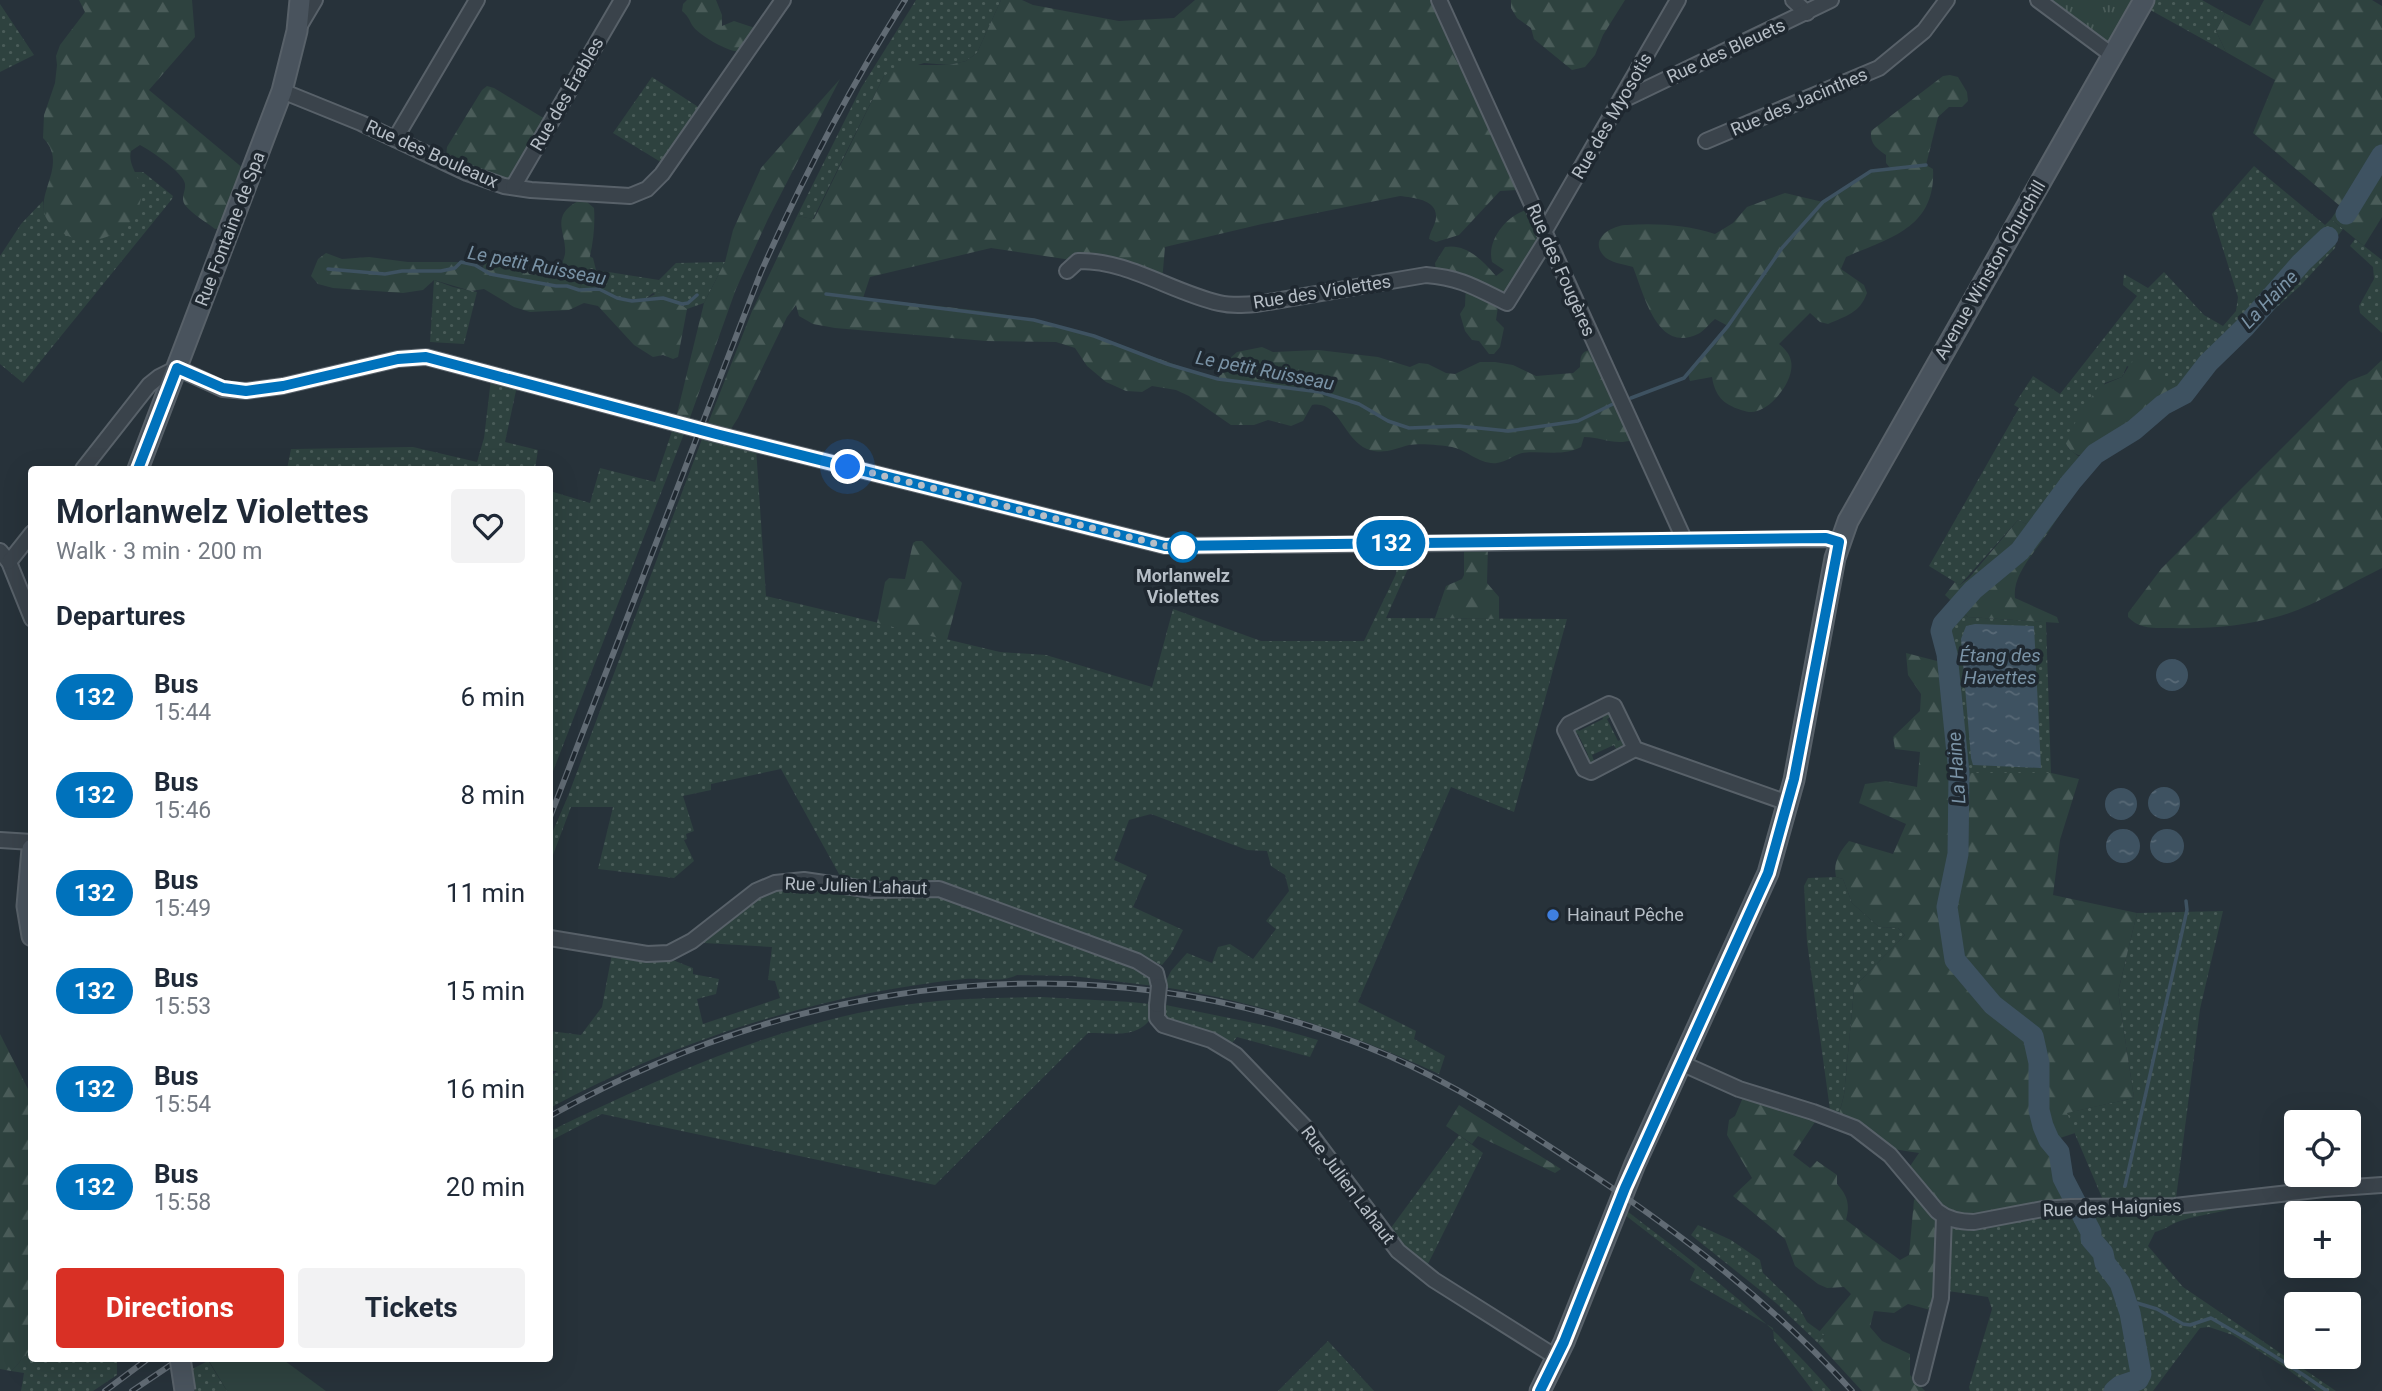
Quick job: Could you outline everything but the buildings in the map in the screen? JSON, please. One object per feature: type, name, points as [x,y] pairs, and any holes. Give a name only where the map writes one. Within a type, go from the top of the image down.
[{"type":"street","name":"Rue Fontaine de Spa","points":[[139,466],[282,91],[297,31],[300,0]]},
{"type":"street","points":[[297,31],[315,0]]},
{"type":"street","points":[[395,139],[477,0]]},
{"type":"street","name":"Rue des Érables","points":[[513,187],[622,0]]},
{"type":"street","name":"Rue des Bouleaux","points":[[282,91],[361,122],[473,176],[513,187],[630,196],[646,188],[669,166],[783,0]]},
{"type":"street","name":"Rue des Fougères","points":[[1439,0],[1684,539]]},
{"type":"street","name":"Rue des Myosotis","points":[[1546,236],[1678,0]]},
{"type":"street","points":[[1793,0],[1807,13]]},
{"type":"street","name":"Rue des Bleuets","points":[[1621,101],[1830,0]]},
{"type":"street","name":"Rue des Jacinthes","points":[[1706,141],[1879,68],[1924,31],[1947,0]]},
{"type":"street","points":[[2038,0],[2112,55]]},
{"type":"street","name":"Avenue Winston Churchill","points":[[1540,1391],[1619,1202],[1765,879],[1788,803],[1839,542],[1848,521],[2144,0]]},
{"type":"street","name":"Rue des Violettes","points":[[1067,271],[1078,261],[1096,261],[1219,303],[1235,305],[1257,304],[1426,275],[1441,276],[1466,282],[1507,303],[1546,236]]},
{"type":"street","points":[[85,466],[149,385],[177,368],[223,388],[246,391],[283,386],[398,359],[426,357],[716,434],[1165,546],[1826,538],[1839,542]]},
{"type":"street","points":[[28,536],[4,556],[28,610]]},
{"type":"street","points":[[1635,748],[1591,772],[1584,769],[1565,730],[1569,724],[1609,704],[1614,706],[1635,748],[1788,803]]},
{"type":"street","points":[[0,840],[28,842]]},
{"type":"street","name":"Rue Julien Lahaut","points":[[553,938],[647,954],[669,953],[692,941],[756,891],[775,883],[804,880],[881,890],[932,888],[1137,961],[1156,973],[1159,986],[1157,1017],[1163,1025],[1211,1040],[1236,1055],[1307,1128],[1389,1240],[1409,1261],[1434,1280],[1556,1357]]},
{"type":"street","points":[[28,895],[28,912]]},
{"type":"street","points":[[1681,1063],[1738,1090],[1813,1112],[1855,1128],[1890,1155],[1944,1217],[1941,1298],[1922,1378]]},
{"type":"street","name":"Rue des Haignies","points":[[1944,1217],[1974,1222],[2043,1209],[2078,1206],[2175,1206],[2382,1185]]},
{"type":"street","points":[[181,1362],[185,1391]]},
{"type":"green space","points":[[79,0],[192,0],[195,37],[149,90],[250,174],[224,228],[215,229],[195,215],[183,199],[183,179],[166,162],[140,145],[131,151],[130,156],[140,187],[140,202],[133,218],[120,231],[103,238],[77,239],[65,235],[49,222],[44,211],[44,200],[53,163],[51,150],[43,138],[44,115],[55,83],[56,56],[60,45],[85,12]]},
{"type":"green space","points":[[687,0],[716,0],[722,15],[722,26],[734,21],[755,28],[743,52],[723,47],[695,29],[682,11]]},
{"type":"green space","points":[[916,0],[1001,0],[977,53],[966,61],[949,65],[924,63],[884,76],[813,219],[797,216],[861,88]]},
{"type":"green space","points":[[1001,0],[1022,0],[1033,5],[1119,21],[1174,18],[1195,0],[1439,0],[1519,187],[1517,190],[1500,191],[1459,235],[1436,242],[1429,239],[1436,220],[1433,206],[1423,200],[1400,196],[1165,247],[1162,282],[1078,261],[991,248],[870,277],[863,298],[992,312],[1057,325],[1218,379],[1228,360],[1237,352],[1262,347],[1273,352],[1318,350],[1378,357],[1410,367],[1419,363],[1428,364],[1446,373],[1455,374],[1480,362],[1495,362],[1513,365],[1536,376],[1573,373],[1580,367],[1583,354],[1595,351],[1632,440],[1620,442],[1584,437],[1581,447],[1574,450],[1560,453],[1522,453],[1497,463],[1485,462],[1452,447],[1436,445],[1414,444],[1388,451],[1373,451],[1359,444],[1335,414],[1321,405],[1312,405],[1303,421],[1291,426],[1268,420],[1254,425],[1231,425],[1176,390],[1152,386],[1142,392],[1126,391],[1106,382],[1087,366],[1075,348],[1056,342],[986,341],[835,328],[813,324],[799,316],[796,305],[787,317],[729,432],[705,431],[752,311],[797,216],[814,219],[884,76],[900,65],[949,65],[966,61],[977,53]]},
{"type":"green space","points":[[1511,0],[1625,0],[1603,35],[1595,55],[1585,67],[1572,70],[1534,39],[1531,28],[1517,18],[1511,8]]},
{"type":"green space","points":[[2038,0],[2144,0],[2112,55]]},
{"type":"green space","points":[[2149,0],[2202,0],[2225,13],[2216,31],[2226,52],[2145,7]]},
{"type":"green space","points":[[2264,0],[2372,0],[2382,6],[2382,217],[2364,246],[2331,219],[2340,206],[2253,133],[2275,80],[2226,52],[2216,31],[2225,13],[2250,26]]},
{"type":"green space","points":[[0,4],[34,55],[0,72]]},
{"type":"green space","points":[[1943,76],[1958,77],[1967,92],[1968,101],[1962,107],[1949,107],[1938,117],[1926,165],[1933,169],[1932,189],[1927,205],[1907,228],[1879,244],[1846,257],[1841,269],[1864,285],[1867,293],[1860,305],[1852,313],[1828,324],[1820,322],[1810,313],[1779,344],[1790,358],[1790,376],[1782,391],[1764,408],[1749,412],[1729,405],[1718,394],[1712,377],[1690,381],[1688,373],[1728,326],[1715,319],[1698,334],[1684,338],[1672,336],[1662,329],[1654,318],[1633,267],[1613,262],[1599,249],[1604,234],[1615,227],[1638,224],[1683,227],[1715,234],[1733,223],[1747,207],[1785,193],[1823,202],[1871,171],[1891,169],[1886,163],[1886,155],[1873,142],[1871,131]]},
{"type":"green space","points":[[652,77],[706,112],[664,164],[613,133]]},
{"type":"green space","points":[[840,79],[768,219],[736,289],[687,426],[675,422],[704,303],[725,262],[733,230],[761,168]]},
{"type":"green space","points":[[487,86],[550,122],[513,187],[446,157],[447,147]]},
{"type":"green space","points":[[2254,166],[2325,225],[2331,219],[2343,229],[2337,237],[2335,248],[2301,285],[2206,372],[2183,401],[2104,454],[2084,478],[2047,534],[2018,520],[1960,585],[1929,566],[2019,408],[2014,405],[2033,376],[2060,394],[2137,296],[2123,285],[2124,274],[2148,288],[2164,272],[2204,315],[2223,326],[2236,311],[2238,297],[2212,214]],"holes":[[[2127,366],[2179,392],[2086,456],[2078,456],[2068,448],[2105,383],[2122,377]]]},
{"type":"green space","points":[[134,172],[143,172],[173,196],[172,199],[23,383],[0,364],[0,256],[21,224],[43,201],[44,212],[141,191]]},
{"type":"green space","points":[[578,201],[587,202],[594,208],[591,249],[579,290],[599,289],[617,298],[632,301],[644,300],[659,292],[684,306],[687,309],[678,357],[653,357],[634,345],[598,306],[584,303],[569,310],[530,312],[514,307],[484,289],[471,291],[434,280],[423,290],[403,293],[333,288],[318,284],[311,276],[318,259],[326,253],[342,259],[369,257],[408,262],[461,262],[482,269],[487,258],[499,251],[508,255],[508,262],[551,274],[559,271],[565,254],[561,226],[564,213]]},
{"type":"green space","points":[[1530,209],[1547,239],[1513,293],[1496,298],[1496,320],[1504,328],[1500,347],[1494,354],[1489,354],[1479,341],[1472,340],[1465,331],[1460,314],[1465,306],[1466,282],[1436,271],[1435,263],[1445,247],[1461,248],[1480,260],[1496,276],[1504,270],[1492,262],[1492,245],[1496,236],[1507,221]]},
{"type":"green space","points":[[2355,239],[2382,260],[2382,333],[2360,313],[2359,306],[2374,279],[2373,267],[2350,246]]},
{"type":"green space","points":[[589,256],[593,258],[596,270],[659,280],[676,263],[725,262],[704,303],[687,309],[653,293],[644,300],[632,301],[617,298],[608,292],[579,290]]},
{"type":"green space","points":[[434,280],[477,292],[464,344],[430,342]]},
{"type":"green space","points":[[2145,357],[2180,392],[2160,404],[2132,428],[2086,456],[2072,452],[2064,440],[2098,387],[2122,377],[2134,358]]},
{"type":"green space","points":[[2382,360],[2382,568],[2306,607],[2254,622],[2213,627],[2154,628],[2138,624],[2128,617],[2128,613],[2161,569],[2349,381],[2367,374]]},
{"type":"green space","points":[[491,379],[517,386],[505,442],[538,450],[535,466],[288,466],[291,449],[413,447],[477,462],[484,438]]},
{"type":"green space","points":[[675,422],[687,426],[553,771],[553,492],[590,503],[600,468],[655,482]]},
{"type":"green space","points":[[705,431],[756,448],[766,596],[1000,652],[1046,655],[1152,687],[1173,609],[1261,641],[1364,641],[1396,574],[1397,561],[1411,562],[1386,618],[1567,619],[1514,812],[1451,787],[1358,1002],[1416,1031],[1414,1039],[1445,1056],[1439,1074],[1372,1045],[1304,1021],[1235,1001],[1163,987],[1171,971],[1187,953],[1212,963],[1218,947],[1230,944],[1253,959],[1276,929],[1266,921],[1289,891],[1285,875],[1271,866],[1267,851],[1247,850],[1151,814],[1129,820],[1114,860],[1147,875],[1133,907],[1183,930],[1162,965],[1149,960],[1138,961],[1152,973],[1154,986],[1072,976],[1017,975],[998,980],[965,979],[870,993],[788,1013],[706,1039],[625,1071],[553,1106],[553,1074],[557,1071],[553,1071],[553,1031],[581,1035],[602,1007],[613,948],[670,959],[693,968],[693,974],[719,979],[716,994],[697,999],[703,1024],[780,998],[775,981],[768,980],[772,947],[704,943],[704,939],[765,886],[845,885],[781,769],[711,784],[711,790],[683,796],[694,831],[686,834],[687,839],[684,840],[694,861],[674,878],[598,869],[613,807],[571,807],[553,855],[553,831]]},
{"type":"green space","points":[[2018,520],[2047,534],[2021,572],[2015,598],[2057,617],[2059,623],[1968,617],[1945,595],[1955,582],[1960,585],[1969,578]]},
{"type":"green space","points":[[922,541],[962,583],[947,640],[877,623],[885,582],[889,578],[905,579],[913,543]]},
{"type":"green space","points":[[1488,546],[1487,583],[1499,597],[1499,619],[1435,618],[1446,586],[1462,579],[1464,575],[1464,547]]},
{"type":"green space","name":"Étang des Havettes","points":[[1960,611],[1968,617],[2046,622],[2051,773],[1967,773],[1956,674],[1949,674],[1937,661],[1946,630]]},
{"type":"green space","points":[[1906,653],[1937,661],[1949,674],[1956,674],[1967,773],[2051,773],[2079,779],[2060,840],[2053,895],[2137,913],[2118,992],[2134,1098],[2067,1113],[2075,1133],[2048,1142],[2057,1152],[2061,1180],[2073,1203],[1950,1219],[1906,1172],[1919,1153],[1880,1147],[1839,1115],[1844,1095],[1854,990],[1905,935],[1898,928],[1879,927],[1852,903],[1843,879],[1836,877],[1835,867],[1849,841],[1893,854],[1906,824],[1859,803],[1865,784],[1886,781],[1917,787],[1920,752],[1895,749],[1893,737],[1920,711],[1921,694],[1908,675]]},
{"type":"green space","points":[[1608,708],[1614,715],[1607,719],[1618,741],[1624,738],[1628,745],[1618,753],[1614,745],[1592,755],[1595,764],[1589,766],[1583,758],[1588,755],[1578,734],[1571,737],[1574,724],[1579,731],[1603,719],[1600,712]]},
{"type":"green space","points":[[1808,878],[1843,879],[1852,903],[1879,927],[1898,928],[1905,935],[1854,990],[1844,1095],[1839,1114],[1844,1120],[1828,1114],[1830,1110],[1807,942],[1804,886]]},
{"type":"green space","points":[[2223,911],[2200,1009],[2175,1206],[2106,1207],[2066,1113],[2134,1098],[2118,992],[2137,913]]},
{"type":"green space","points":[[1041,997],[1131,1002],[1150,1004],[1156,1011],[1143,1027],[1135,1031],[1118,1034],[1088,1033],[935,1185],[602,1114],[553,1139],[553,1130],[638,1089],[776,1035],[871,1011],[964,999]]},
{"type":"green space","points":[[1161,1004],[1273,1027],[1318,1040],[1310,1057],[1237,1037],[1228,1048],[1165,1022]]},
{"type":"green space","points":[[0,1034],[28,1089],[28,1352],[11,1371],[0,1369]]},
{"type":"green space","points":[[1744,1095],[1817,1119],[1793,1155],[1810,1168],[1817,1161],[1837,1175],[1837,1184],[1847,1201],[1846,1220],[1900,1260],[1909,1255],[1914,1200],[1921,1196],[1940,1217],[1934,1311],[1908,1304],[1894,1313],[1874,1311],[1870,1327],[1882,1341],[1910,1354],[1910,1375],[1925,1391],[1862,1391],[1818,1343],[1825,1335],[1819,1332],[1851,1294],[1844,1287],[1827,1288],[1818,1284],[1795,1266],[1785,1239],[1733,1196],[1752,1178],[1727,1135],[1729,1120],[1735,1116]]},
{"type":"green space","points":[[1459,1105],[1561,1169],[1555,1173],[1478,1136],[1472,1144],[1446,1126]]},
{"type":"green space","points":[[1459,1135],[1483,1153],[1424,1272],[1385,1236]]},
{"type":"green space","points":[[2252,1201],[2177,1222],[2155,1232],[2148,1246],[2183,1287],[2284,1356],[2284,1367],[2233,1335],[2209,1327],[2200,1328],[2153,1391],[1970,1391],[1992,1309],[1988,1297],[1935,1289],[1940,1217]]},
{"type":"green space","points":[[1627,1211],[1708,1274],[1766,1324],[1690,1280],[1695,1269],[1625,1215]]},
{"type":"green space","points":[[1698,1225],[1731,1240],[1760,1260],[1763,1273],[1800,1309],[1807,1322],[1825,1335],[1818,1343],[1776,1303],[1691,1235]]},
{"type":"green space","points":[[1773,1331],[1831,1391],[1813,1391],[1774,1340]]},
{"type":"green space","points":[[1328,1341],[1374,1391],[1278,1391]]},
{"type":"green space","points":[[28,1352],[28,1362],[117,1362],[117,1375],[93,1391],[21,1391],[24,1373],[11,1371]]},
{"type":"green space","points":[[209,1362],[227,1391],[195,1391],[192,1369]]},
{"type":"green space","points":[[210,1362],[286,1362],[326,1391],[227,1391]]},
{"type":"green space","points":[[2287,1369],[2304,1369],[2336,1391],[2316,1391]]},
{"type":"water","name":"Étang des Havettes","points":[[1966,626],[2034,626],[2041,768],[1973,765],[1961,639]]},
{"type":"water","points":[[2172,659],[2183,664],[2188,675],[2183,686],[2172,691],[2161,686],[2156,675],[2161,664]]},
{"type":"water","points":[[2164,787],[2176,791],[2180,803],[2176,815],[2164,819],[2152,815],[2148,803],[2152,791]]},
{"type":"water","points":[[2121,788],[2132,793],[2137,804],[2132,815],[2121,820],[2110,815],[2105,804],[2110,793]]},
{"type":"water","points":[[2123,829],[2135,834],[2140,846],[2135,858],[2123,863],[2111,858],[2106,846],[2111,834]]},
{"type":"water","points":[[2167,829],[2179,834],[2184,846],[2179,858],[2167,863],[2155,858],[2150,846],[2155,834]]},
{"type":"waterway","name":"La Haine","points":[[2346,214],[2382,155]]},
{"type":"waterway","name":"Le petit Ruisseau","points":[[1631,398],[1684,378],[1728,326],[1782,248],[1823,202],[1871,171],[1926,165]]},
{"type":"waterway","name":"La Haine","points":[[2114,1391],[2138,1380],[2141,1374],[2130,1313],[2120,1283],[2105,1263],[2103,1253],[2091,1239],[2091,1232],[2063,1178],[2059,1152],[2049,1140],[2043,1126],[2039,1110],[2039,1063],[2033,1036],[1993,1005],[1955,960],[1947,907],[1958,854],[1959,773],[1947,654],[1941,631],[1943,624],[1973,590],[2020,551],[2095,454],[2134,430],[2163,405],[2184,394],[2208,363],[2328,237]]},
{"type":"waterway","name":"Le petit Ruisseau","points":[[328,269],[385,274],[441,271],[455,268],[461,262],[475,265],[490,274],[579,290],[599,289],[617,298],[632,301],[663,298],[682,304],[688,303],[697,295]]},
{"type":"waterway","name":"Le petit Ruisseau","points":[[826,294],[1034,320],[1094,336],[1167,364],[1218,379],[1320,392],[1359,404],[1388,421],[1409,428],[1459,426],[1508,431],[1578,421],[1613,404]]},
{"type":"waterway","points":[[2125,1186],[2187,910],[2186,901]]},
{"type":"waterway","points":[[2128,1306],[2137,1303],[2157,1309],[2183,1324],[2190,1325],[2211,1318],[2327,1391]]},
{"type":"railway","points":[[553,809],[761,272],[828,133],[905,0]]},
{"type":"railway","points":[[553,1115],[649,1067],[752,1029],[856,1002],[963,987],[1070,984],[1177,994],[1284,1018],[1389,1056],[1469,1097],[1596,1177],[1698,1250],[1793,1331],[1852,1391]]},
{"type":"railway","points":[[105,1391],[144,1362]]},
{"type":"railway","points":[[132,1391],[175,1362]]},
{"type":"bus line","name":"132","points":[[139,466],[177,368],[223,388],[246,391],[283,386],[398,359],[426,357],[716,434],[1165,546],[1826,538],[1839,542],[1794,779],[1768,873],[1665,1097],[1625,1188],[1564,1342],[1540,1391]]},
{"type":"place","name":"Morlanwelz Violettes","points":[[1183,547]]},
{"type":"place","name":"Hainaut Pêche","points":[[1553,915]]},
{"type":"route","points":[[848,467],[1165,546],[1183,547]]}]
